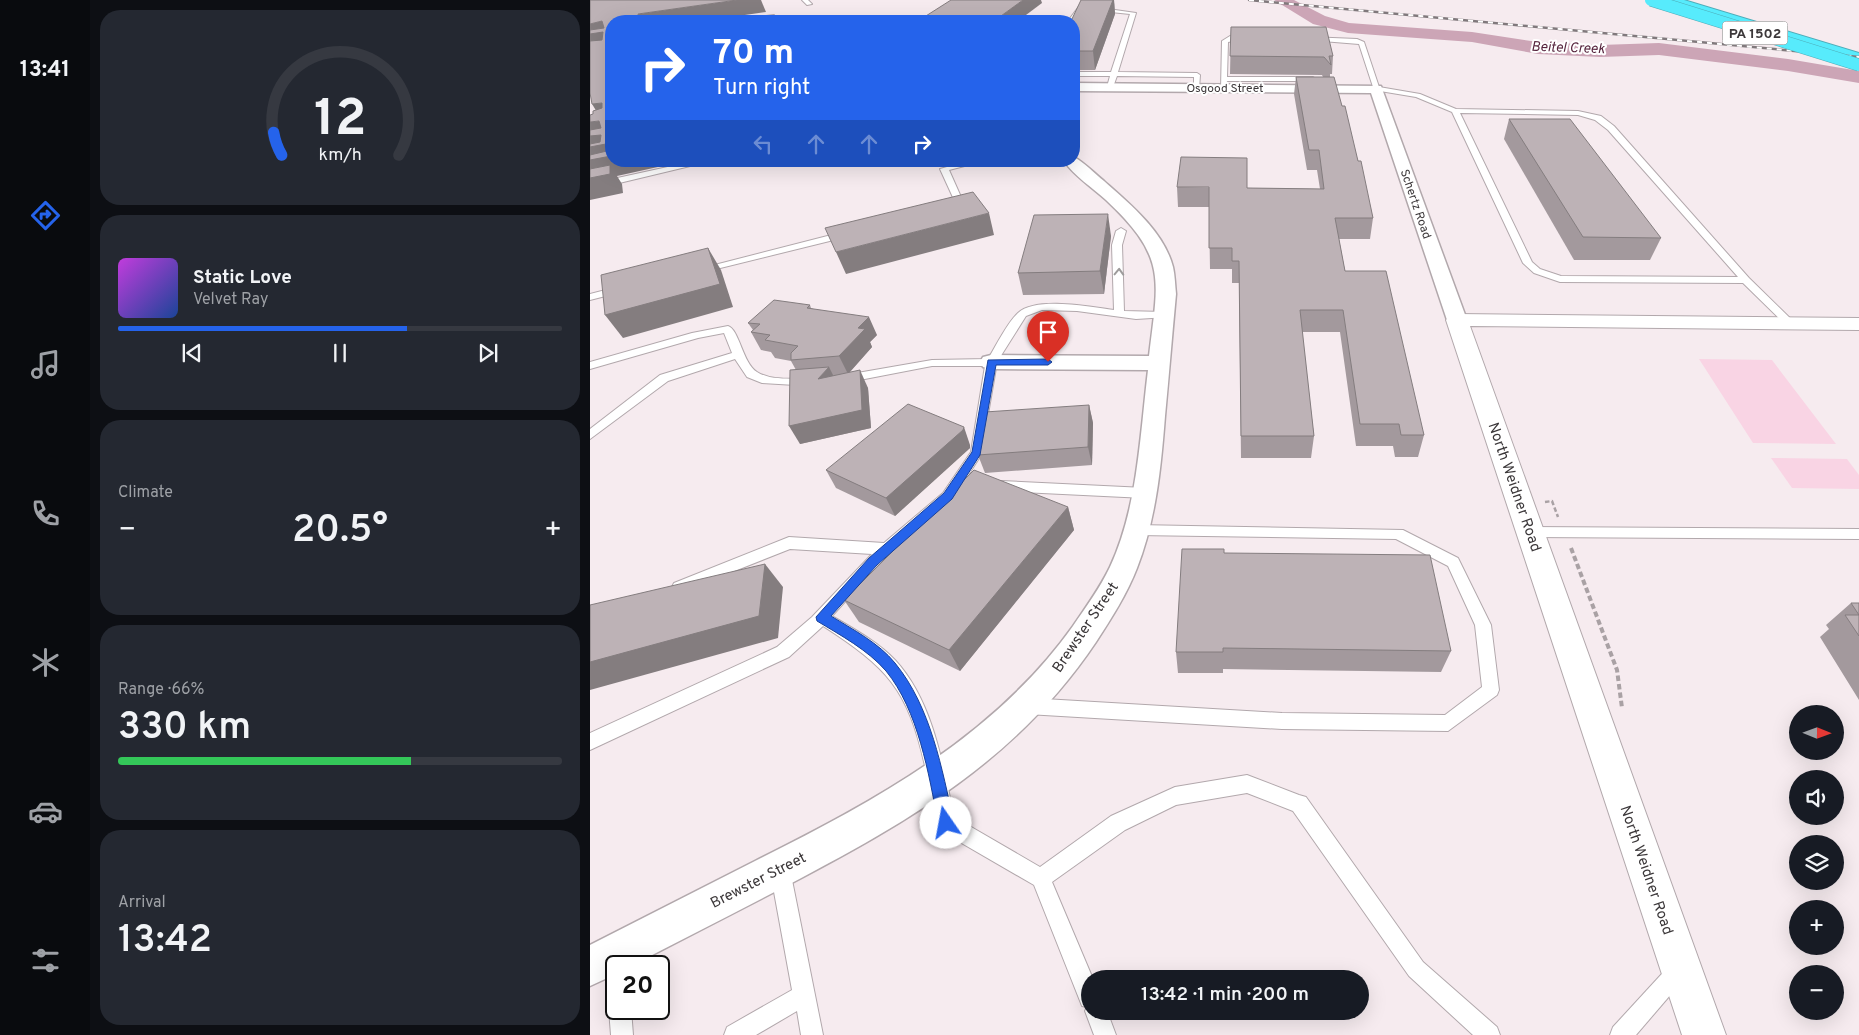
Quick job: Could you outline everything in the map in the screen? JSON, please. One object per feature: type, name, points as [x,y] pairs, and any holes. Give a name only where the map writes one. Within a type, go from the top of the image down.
[{"type":"highway","name":"PA 1502","points":[[1651,0],[1859,65]]},
{"type":"highway","name":"PA 1502","points":[[1673,0],[1859,57]]},
{"type":"street","name":"Osgood Street","points":[[1080,86],[1112,81],[1197,88],[1223,84],[1325,89],[1376,89]]},
{"type":"street","name":"Schertz Road","points":[[1376,89],[1457,320]]},
{"type":"street","name":"Brewster Street","points":[[625,955],[780,869],[846,835],[959,764],[1026,706],[1062,666],[1099,612],[1123,569],[1136,530],[1145,493],[1166,294],[1163,264],[1152,242],[1125,227],[1075,167]]},
{"type":"street","points":[[1457,320],[1859,324]]},
{"type":"street","name":"North Weidner Road","points":[[1457,320],[1704,1035]]},
{"type":"street","points":[[992,362],[1159,363]]},
{"type":"street","name":"Brewster Street","points":[[590,966],[605,962]]},
{"type":"lane","points":[[1075,15],[1080,7],[1132,13],[1112,81],[1080,75]]},
{"type":"lane","points":[[1223,84],[1226,40],[1258,38]]},
{"type":"lane","points":[[1304,38],[1351,40],[1362,43],[1376,89],[1418,95],[1455,111],[1578,113],[1598,118],[1611,128],[1746,280],[1790,323]]},
{"type":"lane","points":[[1455,111],[1528,263],[1537,271],[1560,279],[1746,280]]},
{"type":"lane","points":[[590,187],[680,167]]},
{"type":"lane","points":[[943,210],[962,206],[944,169],[953,167]]},
{"type":"lane","points":[[1119,313],[1117,245],[1125,227]]},
{"type":"lane","points":[[692,272],[859,231]]},
{"type":"lane","points":[[590,296],[627,288]]},
{"type":"lane","points":[[590,742],[783,652],[822,617],[873,561],[948,496],[977,452],[992,362],[1022,314],[1042,306],[1136,316],[1164,315]]},
{"type":"lane","points":[[590,366],[728,328],[738,355],[751,374],[766,380],[802,384],[819,382]]},
{"type":"lane","points":[[590,435],[664,378],[738,355]]},
{"type":"lane","points":[[836,380],[932,362],[992,362]]},
{"type":"lane","points":[[955,484],[1145,493]]},
{"type":"lane","points":[[1026,706],[1282,721],[1448,723],[1491,690],[1483,625],[1453,562],[1398,534],[1136,530]]},
{"type":"lane","points":[[1530,532],[1859,534]]},
{"type":"lane","points":[[662,594],[789,543],[887,549]]},
{"type":"lane","points":[[822,617],[859,640],[890,666],[914,703],[937,779],[946,823],[1041,878],[1081,976]]},
{"type":"lane","points":[[1041,878],[1118,823],[1175,796],[1247,784],[1299,804],[1416,969],[1489,1035]]},
{"type":"lane","points":[[780,869],[812,1035]]},
{"type":"lane","points":[[1621,1035],[1681,968]]},
{"type":"lane","points":[[735,1035],[804,995]]},
{"type":"lane","points":[[621,1020],[622,1035]]},
{"type":"lane","points":[[1099,1020],[1105,1035]]},
{"type":"shaded area","points":[[1699,359],[1772,360],[1836,444],[1753,443]]},
{"type":"shaded area","points":[[1771,458],[1847,459],[1859,475],[1859,489],[1792,488]]},
{"type":"building","points":[[590,0],[737,0],[638,15],[605,15],[605,144],[590,147],[590,144],[600,142],[601,135],[590,136],[590,130],[601,128],[599,121],[590,122],[590,115],[593,114],[593,111],[602,108],[602,103],[592,104],[590,93],[590,41],[602,40],[603,32],[590,34],[590,30],[604,28],[602,21],[590,24]]},
{"type":"building","points":[[951,0],[1023,0],[1002,15],[927,15]]},
{"type":"building","points":[[1081,0],[1113,0],[1093,51],[1080,51],[1080,15],[1074,15]]},
{"type":"building","points":[[1231,27],[1326,27],[1333,56],[1329,56],[1331,65],[1324,57],[1230,56]]},
{"type":"building","points":[[1296,77],[1334,77],[1342,106],[1345,106],[1358,161],[1361,161],[1373,218],[1335,218],[1345,271],[1386,271],[1424,435],[1401,435],[1399,424],[1360,424],[1343,310],[1300,310],[1314,436],[1241,436],[1239,261],[1232,261],[1232,248],[1209,248],[1209,187],[1177,187],[1181,157],[1247,158],[1247,188],[1324,189],[1319,150],[1309,150]]},
{"type":"building","points":[[1509,119],[1570,119],[1661,238],[1583,237]]},
{"type":"building","points":[[605,151],[605,157],[590,160],[590,155]]},
{"type":"building","points":[[610,167],[610,174],[590,178],[590,169]]},
{"type":"building","points":[[973,192],[989,213],[836,252],[825,228]]},
{"type":"building","points":[[1108,214],[1100,271],[1018,273],[1034,215]]},
{"type":"building","points":[[708,248],[720,284],[605,315],[601,275]]},
{"type":"building","points":[[774,300],[810,305],[807,308],[869,317],[858,328],[865,329],[839,356],[791,360],[791,353],[798,346],[765,340],[770,335],[751,332],[760,324],[748,323]]},
{"type":"building","points":[[829,367],[818,379],[860,370],[862,410],[789,426],[790,370]]},
{"type":"building","points":[[908,404],[964,427],[963,430],[886,498],[826,470]]},
{"type":"building","points":[[1089,405],[1088,447],[978,455],[985,412]]},
{"type":"building","points":[[974,470],[1068,507],[949,650],[844,600]]},
{"type":"building","points":[[1182,549],[1224,549],[1224,553],[1430,555],[1451,651],[1223,648],[1223,652],[1176,652]]},
{"type":"building","points":[[765,564],[759,616],[590,662],[590,605]]},
{"type":"building","points":[[1851,603],[1859,603],[1859,615]]},
{"type":"building","points":[[1845,615],[1859,615],[1859,636]]},
{"type":"waterway","name":"Beitel Creek","points":[[1282,0],[1319,20],[1348,28],[1472,37],[1538,48],[1600,51],[1659,49],[1788,65],[1859,77]]},
{"type":"railway","points":[[1249,0],[1859,57]]},
{"type":"route","points":[[946,823],[937,779],[914,703],[890,666],[859,640],[822,617],[873,561],[948,496],[977,452],[992,362],[1048,362]]}]
